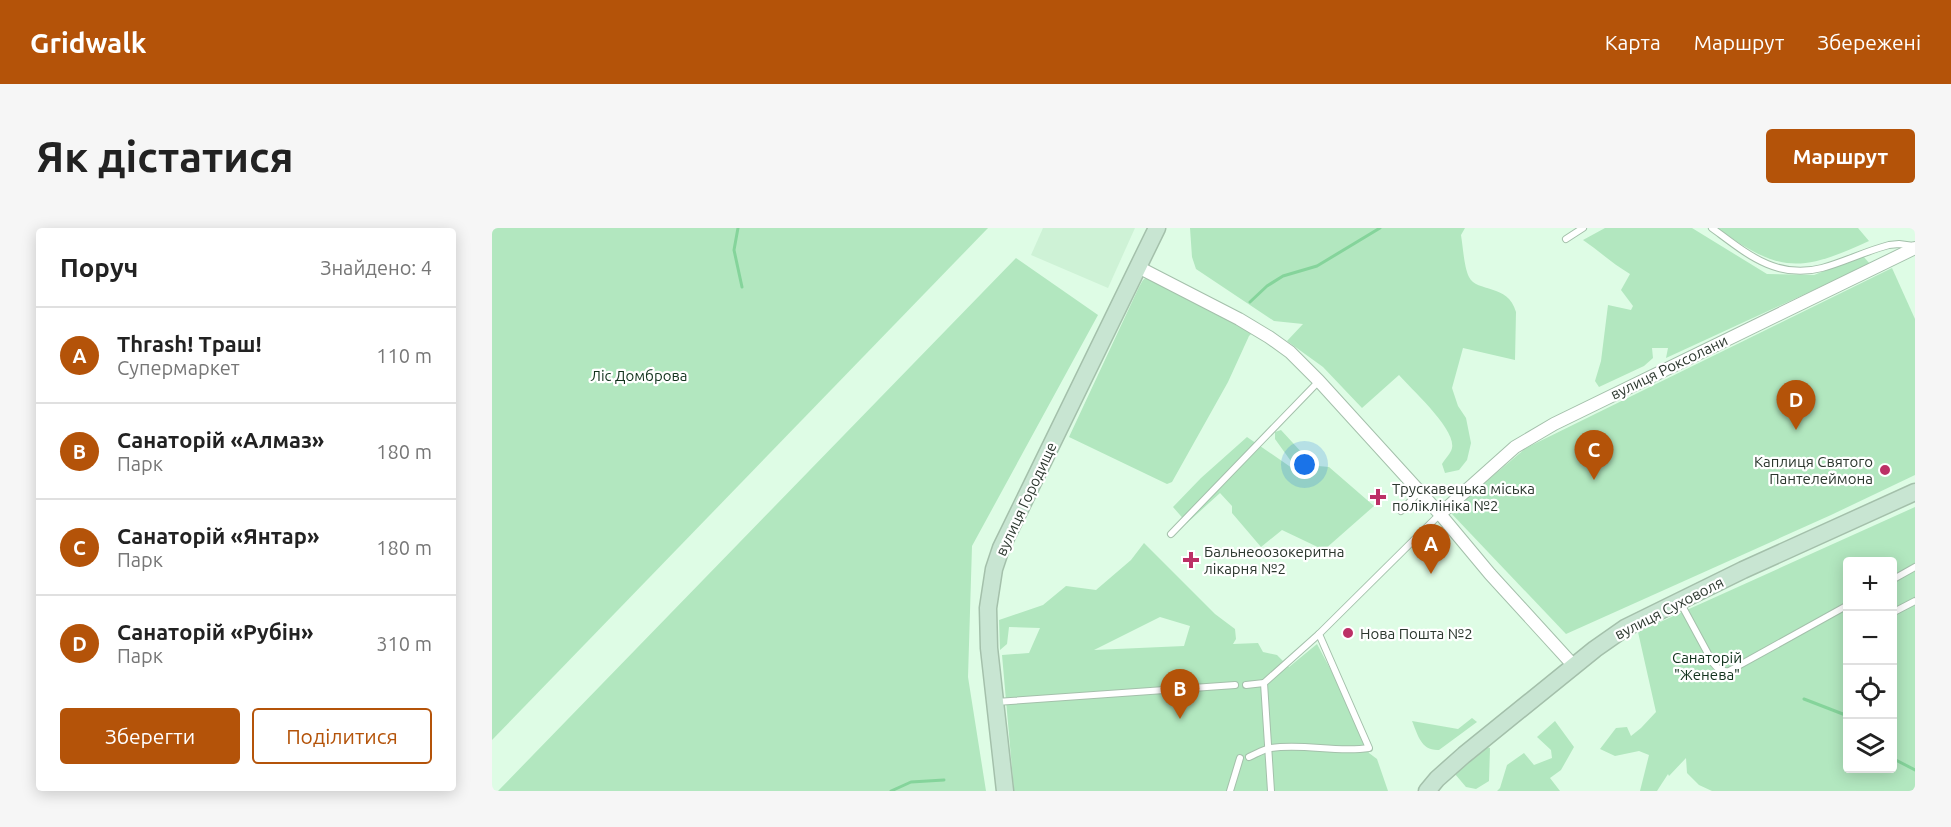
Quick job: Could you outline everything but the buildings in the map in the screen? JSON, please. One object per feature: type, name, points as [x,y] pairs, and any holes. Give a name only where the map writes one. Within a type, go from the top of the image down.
[{"type":"street","name":"вулиця Городище","points":[[1005,791],[989,648],[988,608],[998,559],[1001,548],[1157,228]]},
{"type":"street","name":"вулиця Роксолани","points":[[1440,514],[1515,447],[1554,423],[1915,247]]},
{"type":"street","points":[[1138,267],[1262,332],[1290,352],[1440,514],[1574,666]]},
{"type":"street","name":"вулиця Суховоля","points":[[1427,791],[1464,755],[1625,628],[1915,492]]},
{"type":"lane","points":[[1566,239],[1583,228]]},
{"type":"lane","points":[[1712,228],[1745,252],[1781,270],[1805,271],[1822,268],[1888,245],[1899,244],[1915,247]]},
{"type":"lane","points":[[1171,534],[1319,381]]},
{"type":"lane","points":[[1401,511],[1419,492]]},
{"type":"lane","points":[[1246,685],[1264,683],[1319,634],[1440,514]]},
{"type":"lane","points":[[1897,578],[1915,567]]},
{"type":"lane","points":[[1679,601],[1713,663],[1724,672],[1843,608]]},
{"type":"lane","points":[[1897,611],[1915,601]]},
{"type":"lane","points":[[1249,757],[1269,748],[1307,746],[1338,750],[1369,748],[1319,634]]},
{"type":"lane","points":[[1264,683],[1271,791]]},
{"type":"lane","points":[[995,702],[1235,685]]},
{"type":"lane","points":[[1230,791],[1240,758]]},
{"type":"shaded area","points":[[1043,228],[1135,228],[1108,288],[1031,255]]},
{"type":"green space","name":"Ліс Домброва","points":[[492,228],[988,228],[492,740]]},
{"type":"green space","points":[[1190,228],[1465,228],[1461,235],[1469,277],[1479,285],[1500,292],[1512,303],[1516,312],[1515,360],[1463,348],[1452,388],[1458,406],[1466,418],[1471,443],[1467,460],[1459,470],[1445,473],[1442,464],[1452,448],[1447,431],[1432,410],[1399,375],[1362,408],[1323,367],[1287,341],[1303,324],[1274,321],[1196,269],[1192,257]]},
{"type":"green space","points":[[1605,228],[1692,228],[1767,274],[1814,275],[1863,256],[1870,264],[1666,358],[1668,348],[1652,348],[1653,358],[1644,366],[1599,387],[1595,381],[1601,361],[1608,305],[1631,310],[1633,306],[1621,290],[1630,274],[1583,240]]},
{"type":"green space","points":[[1717,228],[1858,228],[1869,241],[1825,259],[1807,263],[1790,263],[1757,254]]},
{"type":"green space","points":[[1016,258],[1098,315],[972,546],[968,677],[986,791],[498,791]]},
{"type":"green space","points":[[1892,268],[1915,319],[1915,475],[1566,634],[1450,512],[1526,448]]},
{"type":"green space","points":[[1147,277],[1255,330],[1249,336],[1228,382],[1172,482],[1167,484],[1069,437],[1139,287]]},
{"type":"green space","points":[[1281,430],[1304,455],[1308,465],[1329,467],[1374,506],[1324,550],[1282,530],[1261,547],[1232,513],[1232,506],[1220,493],[1187,523],[1173,507],[1201,478],[1247,437],[1292,468],[1293,464],[1275,439],[1275,432]]},
{"type":"green space","name":"Санаторій \"Женева\"","points":[[1915,507],[1915,791],[1712,791],[1699,785],[1687,773],[1686,758],[1669,776],[1668,774],[1657,791],[1640,791],[1649,755],[1639,751],[1615,756],[1600,749],[1616,728],[1627,727],[1631,736],[1656,712],[1638,632]]},
{"type":"green space","points":[[1144,543],[1215,614],[1235,629],[1236,639],[1233,644],[1258,643],[1263,652],[1277,655],[1289,667],[1317,644],[1369,753],[1377,759],[1388,791],[1014,791],[1002,655],[1029,653],[1040,628],[1009,627],[1007,644],[1000,650],[999,620],[1043,605],[1066,586],[1096,590],[1131,560]],"holes":[[[1160,617],[1190,626],[1184,646],[1094,650]]]},
{"type":"green space","points":[[1472,718],[1477,722],[1439,750],[1433,750],[1424,745],[1412,721],[1458,729]]},
{"type":"green space","points":[[1555,721],[1574,747],[1561,770],[1550,778],[1560,791],[1497,791],[1507,765],[1524,753],[1534,765],[1552,758],[1551,750],[1537,737]]},
{"type":"green space","points":[[1487,747],[1490,748],[1489,781],[1476,789],[1466,787],[1455,774]]},
{"type":"waterway","points":[[738,228],[734,250],[742,287]]},
{"type":"waterway","points":[[1250,302],[1267,286],[1283,276],[1317,266],[1380,228]]},
{"type":"waterway","points":[[1804,699],[1843,714]]},
{"type":"waterway","points":[[1897,761],[1915,770]]},
{"type":"waterway","points":[[891,791],[911,782],[944,780]]},
{"type":"place","name":"Санаторій «Рубін»","points":[[1796,430]]},
{"type":"place","name":"Каплиця Святого Пантелеймона","points":[[1885,470]]},
{"type":"place","name":"Санаторій «Янтар»","points":[[1594,480]]},
{"type":"place","name":"Трускавецька міська поліклініка №2","points":[[1378,497]]},
{"type":"place","name":"Бальнеоозокеритна лікарня №2","points":[[1191,560]]},
{"type":"place","name":"Thrash! Траш!","points":[[1431,574]]},
{"type":"place","name":"Нова Пошта №2","points":[[1348,633]]},
{"type":"place","name":"Санаторій «Алмаз»","points":[[1180,719]]}]
